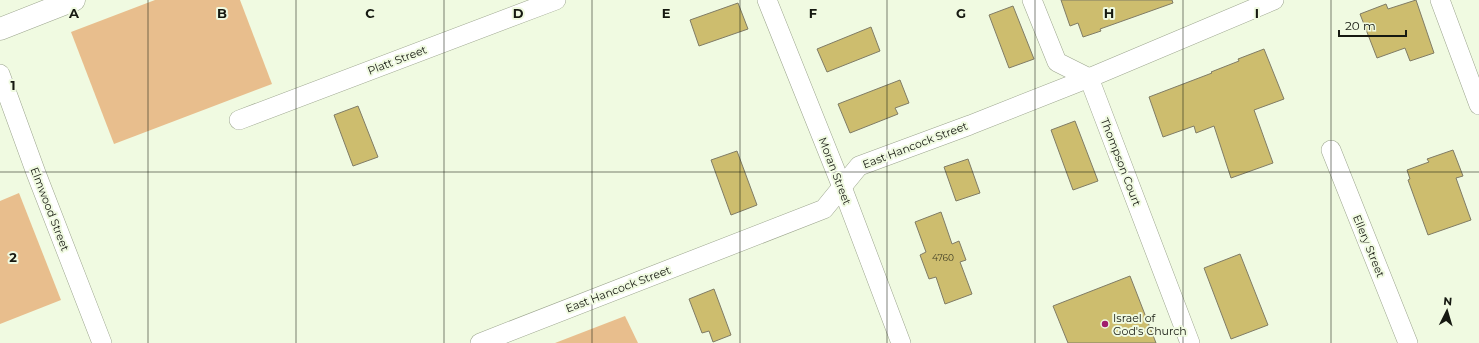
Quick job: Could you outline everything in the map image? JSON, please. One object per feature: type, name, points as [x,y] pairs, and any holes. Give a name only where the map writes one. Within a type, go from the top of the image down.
[{"type":"main road","points":[[0,29],[74,0]]},
{"type":"street","name":"Platt Street","points":[[239,120],[556,0]]},
{"type":"street","name":"Moran Street","points":[[767,0],[842,187],[901,343]]},
{"type":"street","points":[[1032,0],[1057,62],[1089,78]]},
{"type":"street","name":"East Hancock Street","points":[[480,343],[824,209],[858,166],[970,125],[1089,78],[1272,0]]},
{"type":"street","points":[[1440,0],[1479,105]]},
{"type":"street","name":"Elmwood Street","points":[[0,74],[36,173],[102,343]]},
{"type":"street","name":"Thompson Court","points":[[1089,78],[1190,343]]},
{"type":"street","name":"Ellery Street","points":[[1331,150],[1408,343]]},
{"type":"shaded area","points":[[155,0],[240,0],[272,84],[114,144],[71,32]]},
{"type":"shaded area","points":[[19,193],[61,300],[0,324],[0,201]]},
{"type":"shaded area","points":[[625,316],[638,343],[555,343]]},
{"type":"building","points":[[1061,0],[1172,0],[1173,3],[1100,29],[1101,31],[1083,37],[1078,23],[1070,26]]},
{"type":"building","points":[[1416,0],[1434,53],[1410,61],[1405,48],[1377,58],[1360,14],[1386,4],[1388,9]]},
{"type":"building","points":[[738,3],[748,29],[699,46],[690,20]]},
{"type":"building","points":[[1013,6],[1034,59],[1009,68],[989,15]]},
{"type":"building","points":[[871,27],[880,51],[827,72],[817,49]]},
{"type":"building","points":[[1264,49],[1284,99],[1254,110],[1273,163],[1231,178],[1214,126],[1196,133],[1194,126],[1163,137],[1149,97],[1212,73],[1211,72],[1239,61],[1238,59]]},
{"type":"building","points":[[900,80],[909,103],[895,108],[898,114],[850,133],[838,104]]},
{"type":"building","points":[[358,106],[378,157],[353,166],[334,115]]},
{"type":"building","points":[[1075,121],[1098,181],[1073,190],[1051,130]]},
{"type":"building","points":[[1453,150],[1463,176],[1456,178],[1471,220],[1428,235],[1408,180],[1410,179],[1407,170],[1429,162],[1427,159]]},
{"type":"building","points":[[737,151],[757,205],[731,215],[711,160]]},
{"type":"building","points":[[968,159],[980,193],[956,201],[944,167]]},
{"type":"building","points":[[941,212],[952,244],[959,241],[966,260],[960,262],[972,294],[945,304],[936,277],[929,279],[920,255],[926,252],[915,222]]},
{"type":"building","points":[[1240,254],[1268,325],[1231,339],[1204,268]]},
{"type":"building","name":"Israel of God's Church","points":[[1130,276],[1156,343],[1068,343],[1053,306]]},
{"type":"building","points":[[714,289],[731,335],[713,342],[709,331],[702,333],[689,299]]},
{"type":"place","name":"Israel of God's Church","points":[[1105,324]]}]
